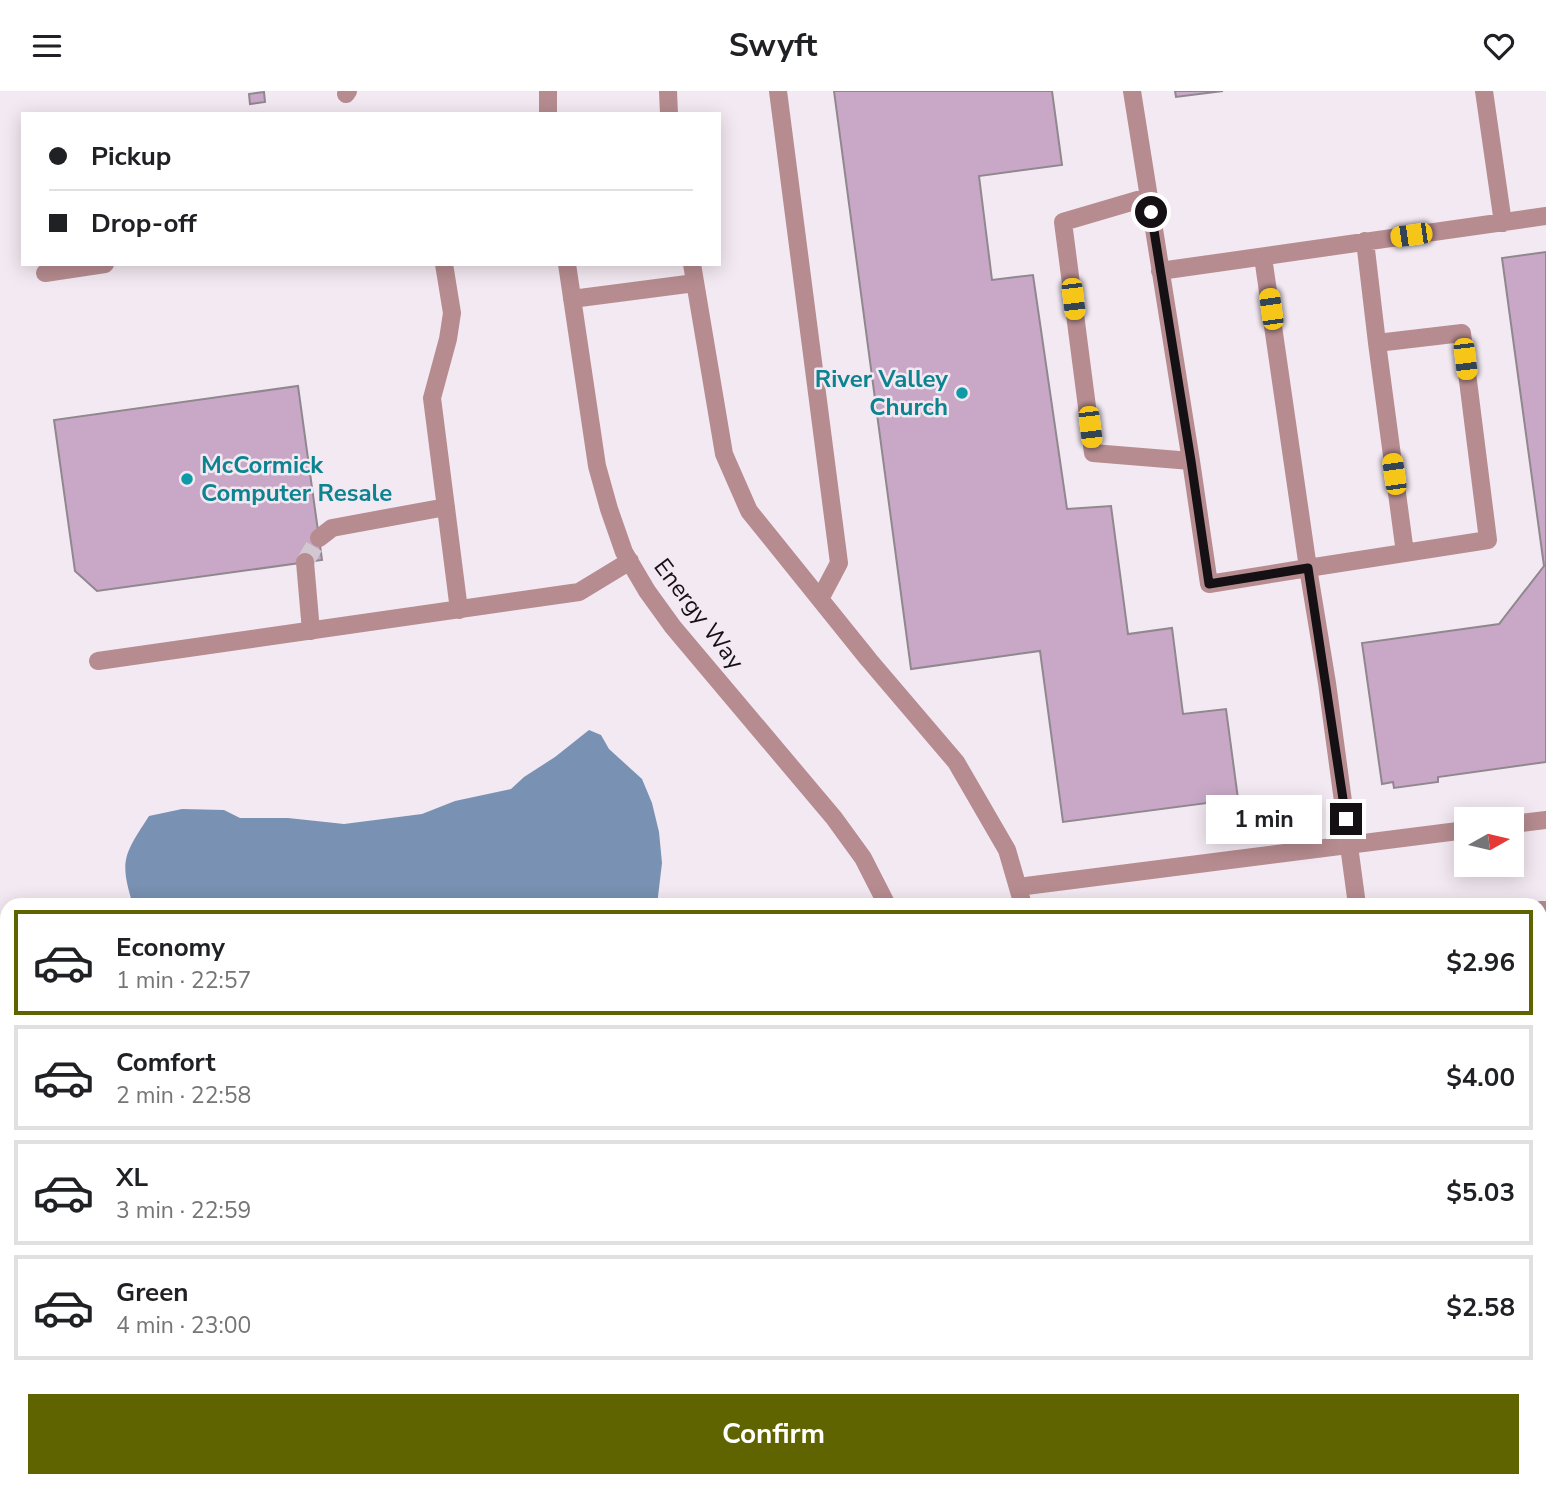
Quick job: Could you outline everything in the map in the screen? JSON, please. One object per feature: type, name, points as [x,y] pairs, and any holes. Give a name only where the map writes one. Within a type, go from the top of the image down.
[{"type":"street","points":[[548,91],[548,112]]},
{"type":"street","points":[[668,91],[669,112]]},
{"type":"street","points":[[778,91],[839,563],[820,599]]},
{"type":"street","points":[[1132,91],[1209,584],[1488,540],[1462,333],[1377,343]]},
{"type":"street","points":[[1485,91],[1503,223]]},
{"type":"street","points":[[1148,197],[1063,222],[1093,453],[1191,461]]},
{"type":"street","points":[[1160,271],[1546,216]]},
{"type":"street","points":[[1364,241],[1405,553]]},
{"type":"street","points":[[1263,257],[1356,898]]},
{"type":"street","points":[[45,272],[90,266]]},
{"type":"street","points":[[444,266],[452,313],[432,398],[459,610]]},
{"type":"street","name":"Energy Way","points":[[567,266],[597,466],[608,509],[630,561],[647,591],[673,627],[849,837],[884,898]]},
{"type":"street","points":[[692,266],[724,454],[749,511],[956,762],[1007,850],[1020,896],[1454,833]]},
{"type":"street","points":[[572,299],[695,283]]},
{"type":"street","points":[[319,538],[332,528],[446,507]]},
{"type":"street","points":[[97,661],[579,591],[630,561]]},
{"type":"street","points":[[305,562],[311,631]]},
{"type":"street","points":[[1524,823],[1546,820]]},
{"type":"water","points":[[589,730],[601,735],[609,749],[642,779],[652,803],[659,832],[662,863],[658,898],[131,898],[126,878],[126,858],[149,816],[182,809],[224,810],[240,818],[288,818],[344,824],[422,814],[455,801],[511,789]]},
{"type":"building","name":"River Valley Church","points":[[834,91],[1052,91],[1062,165],[979,176],[992,280],[1033,275],[1067,509],[1111,506],[1128,634],[1172,628],[1183,714],[1226,709],[1238,799],[1063,822],[1040,651],[911,669]]},
{"type":"building","points":[[1175,91],[1223,91],[1176,97]]},
{"type":"building","points":[[264,92],[265,102],[250,104],[249,94]]},
{"type":"building","points":[[1546,252],[1546,762],[1438,777],[1438,782],[1394,788],[1393,782],[1382,784],[1362,643],[1499,624],[1544,566],[1502,258]]},
{"type":"building","name":"McCormick Computer Resale","points":[[298,386],[322,560],[97,591],[75,571],[54,420]]},
{"type":"tunnel","points":[[305,562],[319,538]]},
{"type":"place","name":"River Valley Church","points":[[962,393]]},
{"type":"place","name":"McCormick Computer Resale","points":[[187,479]]},
{"type":"route","points":[[1151,212],[1209,584],[1308,568],[1346,819]]}]
